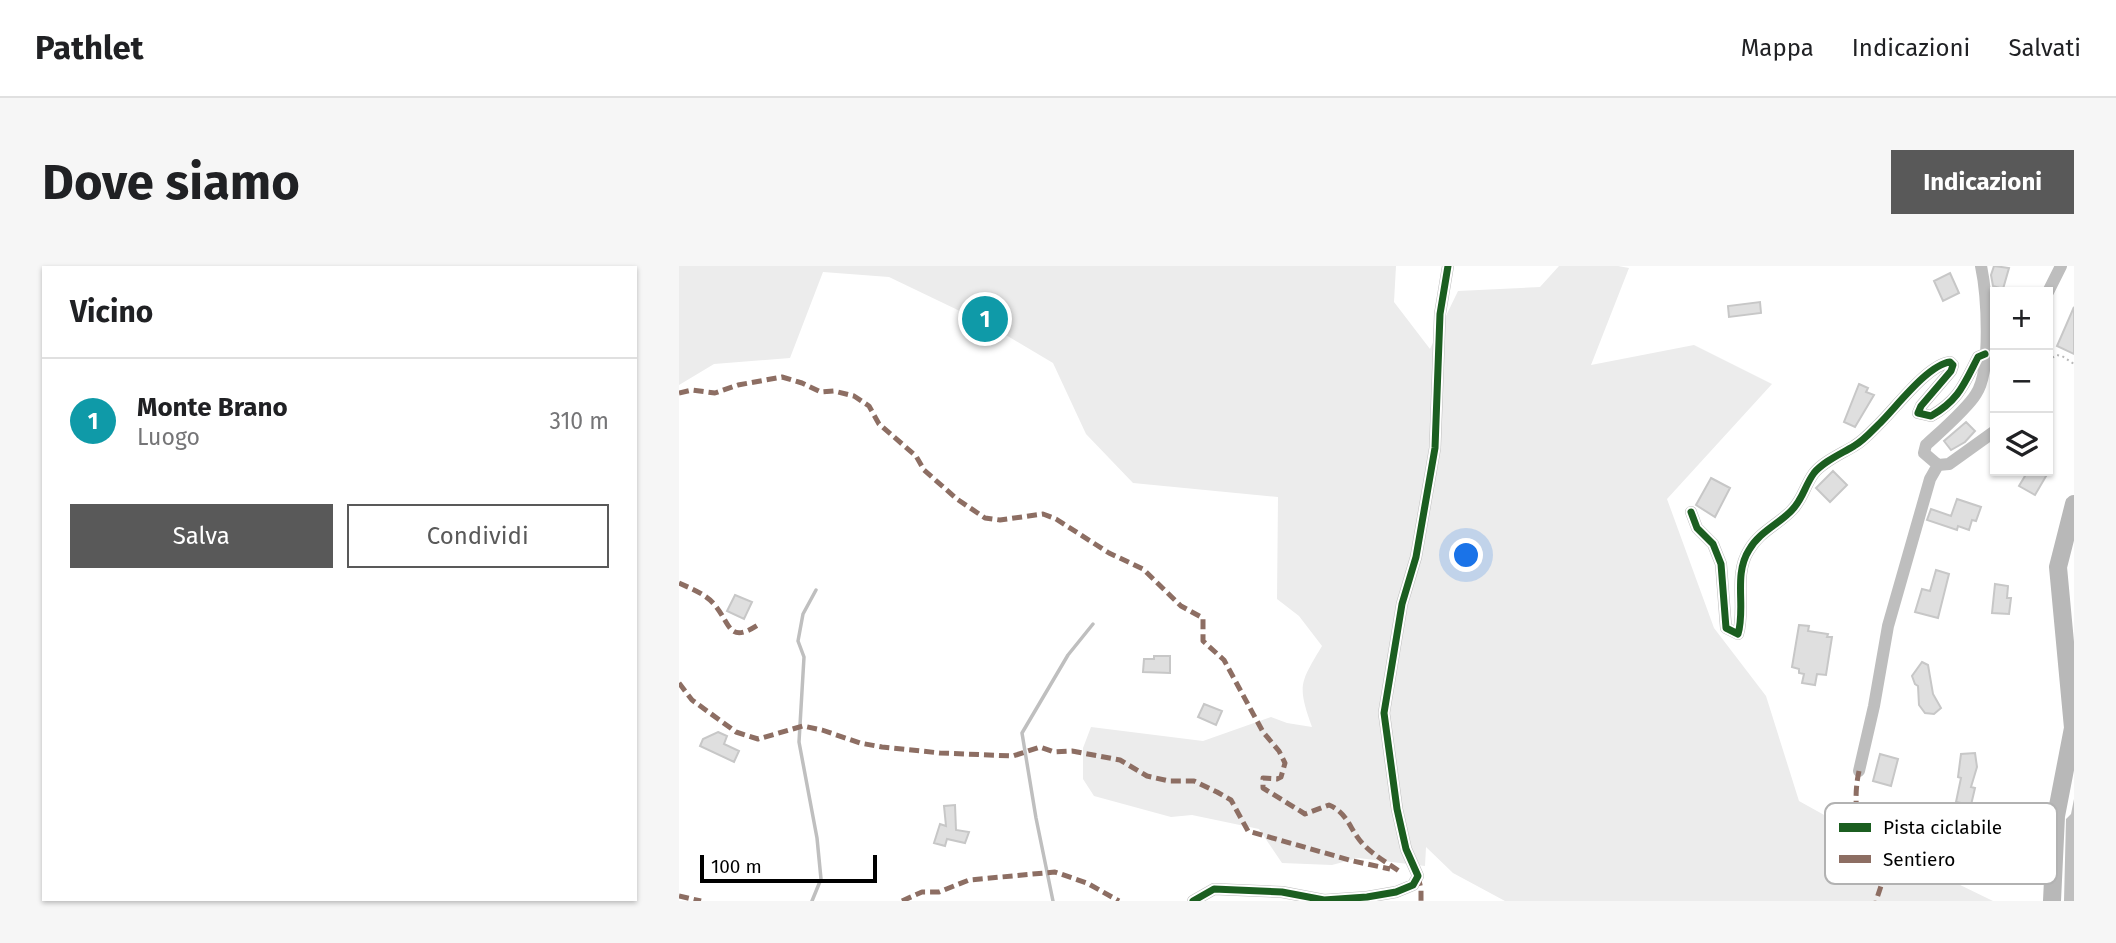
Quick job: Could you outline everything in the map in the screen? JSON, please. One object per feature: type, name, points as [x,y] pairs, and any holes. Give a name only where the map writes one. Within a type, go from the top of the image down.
[{"type":"main road","points":[[2057,811],[2073,728],[2058,568],[2074,505]]},
{"type":"street","points":[[1193,901],[1215,889],[1282,892],[1324,900],[1367,897],[1396,892],[1412,885],[1417,876],[1406,849],[1397,809],[1384,713],[1399,617],[1416,557],[1435,448],[1440,314],[1448,266]]},
{"type":"street","points":[[1981,266],[1986,291],[1983,374],[1976,394],[1926,444],[1924,453],[1938,465],[1949,464],[1990,435]]},
{"type":"street","points":[[2050,287],[2061,266]]},
{"type":"street","points":[[1691,512],[1697,528],[1713,544],[1721,564],[1727,628],[1738,634],[1742,622],[1739,607],[1741,581],[1748,550],[1765,531],[1792,511],[1815,472],[1855,446],[1927,374],[1950,362],[1953,365],[1951,371],[1921,406],[1919,413],[1931,416],[1950,405],[1969,377],[1978,357],[1985,354]]},
{"type":"street","points":[[1859,771],[1896,597],[1930,478],[1938,465]]},
{"type":"path","points":[[2053,357],[2062,356],[2074,364]]},
{"type":"shaded area","points":[[679,266],[1396,266],[1394,302],[1430,349],[1458,291],[1540,287],[1559,266],[1629,268],[1591,365],[1694,345],[1772,384],[1667,499],[1714,628],[1766,696],[1799,801],[1825,815],[1825,884],[1958,884],[1993,901],[1505,901],[1453,873],[1426,847],[1425,866],[1358,858],[1332,865],[1282,863],[1259,829],[1192,815],[1171,817],[1094,796],[1083,779],[1083,748],[1091,727],[1203,741],[1271,717],[1312,727],[1304,702],[1303,685],[1322,646],[1299,616],[1277,599],[1278,497],[1133,483],[1086,434],[1053,363],[989,325],[889,277],[823,272],[790,358],[714,364],[679,385]]},
{"type":"shaded area","points":[[2074,799],[2074,901],[2064,901],[2066,819],[2071,814]]},
{"type":"building","points":[[1994,266],[2009,268],[2004,287],[1993,286],[1991,275]]},
{"type":"building","points":[[1950,273],[1959,293],[1943,301],[1934,281]]},
{"type":"building","points":[[1760,302],[1761,313],[1729,317],[1728,306]]},
{"type":"building","points":[[2074,307],[2074,354],[2057,346]]},
{"type":"building","points":[[1859,384],[1868,388],[1866,392],[1874,395],[1855,427],[1844,422]]},
{"type":"building","points":[[1966,422],[1975,431],[1965,442],[1951,450],[1944,441]]},
{"type":"building","points":[[1833,471],[1847,485],[1830,502],[1816,488]]},
{"type":"building","points":[[2025,476],[2046,476],[2035,495],[2019,486]]},
{"type":"building","points":[[1711,478],[1730,488],[1715,517],[1696,505]]},
{"type":"building","points":[[1957,499],[1981,507],[1969,530],[1958,526],[1957,530],[1927,520],[1931,509],[1951,516]]},
{"type":"building","points":[[1936,570],[1949,574],[1938,618],[1915,612],[1922,589],[1930,591]]},
{"type":"building","points":[[1995,584],[2008,586],[2007,598],[2011,598],[2009,614],[1992,613]]},
{"type":"building","points":[[735,595],[752,602],[744,619],[727,611]]},
{"type":"building","points":[[1799,625],[1809,626],[1808,631],[1832,637],[1826,675],[1817,674],[1815,685],[1802,683],[1804,674],[1792,667]]},
{"type":"building","points":[[1154,656],[1170,656],[1170,673],[1143,672],[1144,659],[1154,659]]},
{"type":"building","points":[[1922,662],[1928,665],[1933,694],[1941,708],[1934,714],[1925,713],[1919,705],[1918,686],[1912,676]]},
{"type":"building","points":[[1204,704],[1222,711],[1216,725],[1198,717]]},
{"type":"building","points":[[718,732],[727,736],[724,744],[739,751],[734,762],[700,746],[703,739]]},
{"type":"building","points":[[1975,753],[1977,767],[1971,787],[1975,788],[1971,803],[1956,802],[1961,778],[1958,777],[1961,754]]},
{"type":"building","points":[[1880,754],[1898,759],[1891,786],[1873,781]]},
{"type":"building","points":[[955,805],[956,830],[969,832],[965,843],[947,839],[945,846],[934,843],[940,824],[946,826],[944,806]]},
{"type":"waterway","points":[[812,901],[821,879],[817,838],[799,742],[804,657],[798,641],[803,614],[816,590]]},
{"type":"waterway","points":[[1053,901],[1022,733],[1068,655],[1093,624]]},
{"type":"marked path","points":[[679,393],[692,390],[715,393],[738,385],[782,377],[821,392],[834,391],[854,396],[869,406],[879,424],[916,456],[924,470],[957,499],[985,518],[1000,520],[1043,514],[1056,519],[1109,553],[1143,569],[1181,606],[1203,618],[1203,641],[1224,660],[1263,732],[1279,751],[1285,763],[1281,777],[1263,778],[1263,788],[1305,814],[1329,805],[1335,808],[1345,817],[1366,847],[1399,871]]},
{"type":"marked path","points":[[679,583],[710,600],[731,630],[742,633],[761,623]]},
{"type":"marked path","points":[[679,683],[692,700],[736,732],[758,739],[803,726],[882,747],[1013,756],[1040,747],[1054,752],[1072,751],[1120,760],[1147,776],[1169,781],[1194,781],[1217,792],[1231,800],[1248,831],[1390,869]]},
{"type":"marked path","points":[[1856,803],[1859,771]]},
{"type":"marked path","points":[[902,901],[922,892],[939,892],[969,880],[1055,872],[1087,883],[1119,901]]},
{"type":"marked path","points":[[1418,876],[1421,901]]},
{"type":"marked path","points":[[1876,901],[1880,884]]},
{"type":"marked path","points":[[679,896],[701,901]]},
{"type":"cycle path","points":[[1193,901],[1214,889],[1282,892],[1324,900],[1367,897],[1396,892],[1413,885],[1418,876],[1406,849],[1397,809],[1384,713],[1402,604],[1416,557],[1435,448],[1440,314],[1448,266]]},
{"type":"cycle path","points":[[1691,512],[1697,528],[1713,544],[1721,564],[1726,628],[1738,634],[1744,560],[1758,538],[1796,506],[1814,473],[1828,461],[1861,442],[1922,379],[1931,371],[1950,362],[1953,365],[1951,371],[1918,413],[1931,416],[1940,410],[1960,391],[1978,357],[1985,354]]},
{"type":"place","name":"Monte Brano","points":[[985,319]]}]
